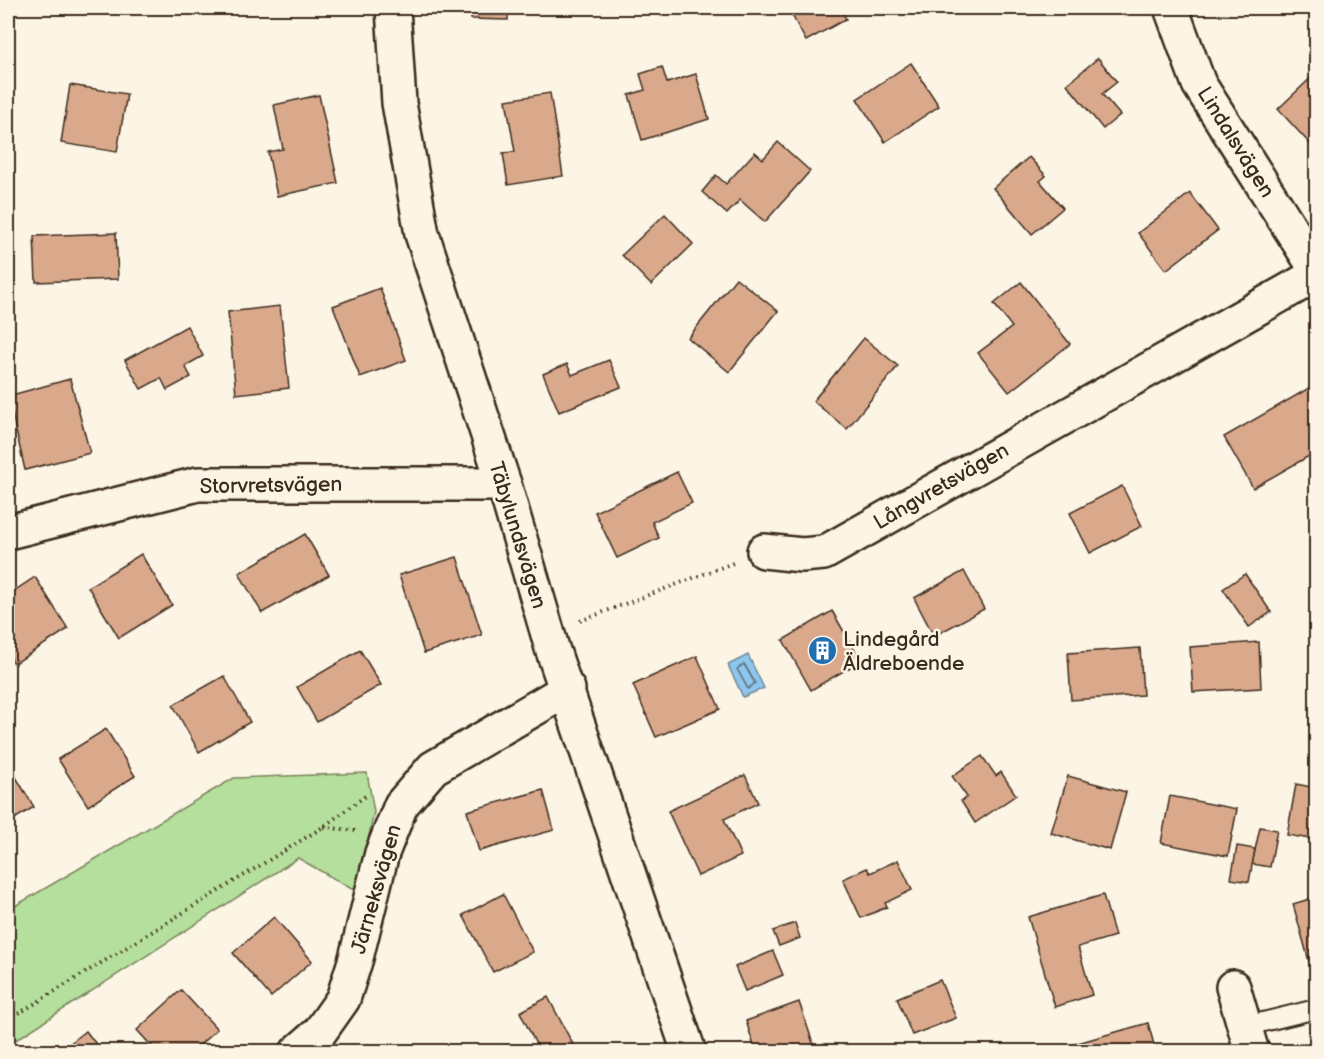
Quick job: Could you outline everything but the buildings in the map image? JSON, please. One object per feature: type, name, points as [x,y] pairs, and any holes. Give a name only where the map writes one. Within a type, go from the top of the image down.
[{"type":"street","name":"Täbylundsvägen","points":[[393,8],[399,103],[422,234],[504,484],[552,648],[568,689],[689,1052]]},
{"type":"street","name":"Lindalsvägen","points":[[1171,8],[1199,84],[1317,269]]},
{"type":"street","name":"Långvretsvägen","points":[[764,551],[802,555],[824,553],[1317,275]]},
{"type":"street","name":"Storvretsvägen","points":[[8,532],[198,484],[504,484]]},
{"type":"street","name":"Järneksvägen","points":[[297,1052],[319,1033],[343,999],[356,958],[382,853],[401,805],[433,768],[568,689]]},
{"type":"street","points":[[1233,987],[1250,1039]]},
{"type":"lane","points":[[1250,1039],[1317,1009]]},
{"type":"path","points":[[552,648],[579,622],[764,551]]},
{"type":"path","points":[[8,1020],[323,827],[369,793]]},
{"type":"green space","points":[[367,773],[374,812],[357,892],[298,858],[8,1045],[8,910],[234,778]]},
{"type":"water","points":[[748,655],[764,688],[743,697],[728,665]]},
{"type":"place","name":"Lindegård Äldreboende","points":[[822,651]]}]
